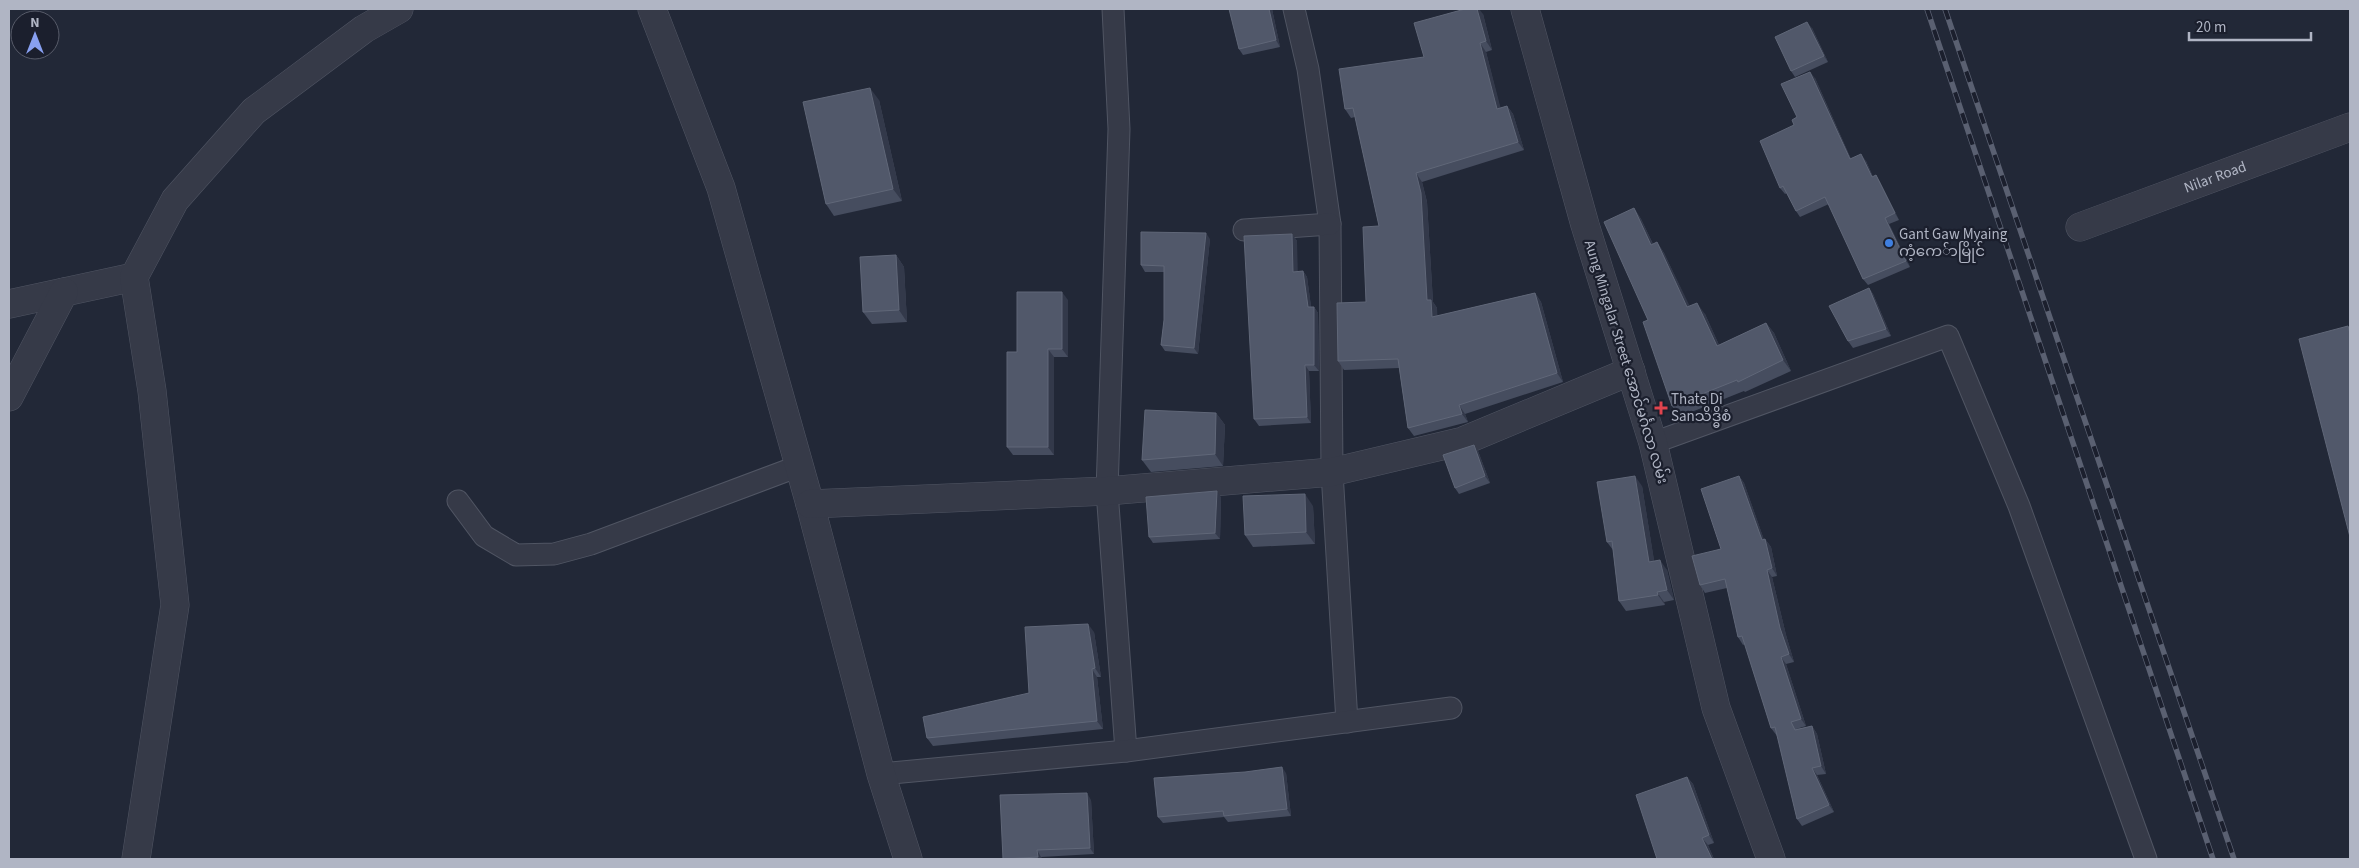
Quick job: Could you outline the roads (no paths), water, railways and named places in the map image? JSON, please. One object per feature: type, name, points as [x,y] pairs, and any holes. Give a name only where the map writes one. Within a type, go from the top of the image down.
[{"type":"street","points":[[136,859],[175,605],[152,391],[134,277],[175,200],[254,111],[364,29],[399,9]]},
{"type":"street","points":[[652,9],[721,188],[810,504],[881,774],[908,859]]},
{"type":"street","name":"Aung Mingalar Street အောင်မင်္ဂလာ လမ်း","points":[[1525,9],[1585,225],[1653,443],[1716,708],[1770,859]]},
{"type":"street","name":"Nilar Road","points":[[2080,227],[2350,127]]},
{"type":"street","points":[[9,304],[134,277]]},
{"type":"street","points":[[9,397],[64,292]]},
{"type":"street","points":[[810,504],[1107,491],[1332,472],[1463,441],[1631,371]]},
{"type":"lane","points":[[1113,9],[1119,129],[1107,491],[1126,750]]},
{"type":"lane","points":[[1294,9],[1308,69],[1330,224],[1332,472],[1348,722]]},
{"type":"lane","points":[[1244,230],[1330,224]]},
{"type":"lane","points":[[1653,443],[1948,336],[2019,506],[2146,859]]},
{"type":"lane","points":[[458,501],[484,536],[516,555],[554,554],[591,544],[799,466]]},
{"type":"lane","points":[[881,774],[1126,750],[1451,708]]},
{"type":"railway","points":[[1927,9],[2213,859]]},
{"type":"railway","points":[[1945,9],[2234,859]]},
{"type":"place","name":"Gant Gaw Myaing ကံ့ကေ်ာမြိုင်","points":[[1889,243]]},
{"type":"place","name":"Thate Di Sanသိဒ္ဓိစံ","points":[[1661,408]]}]
